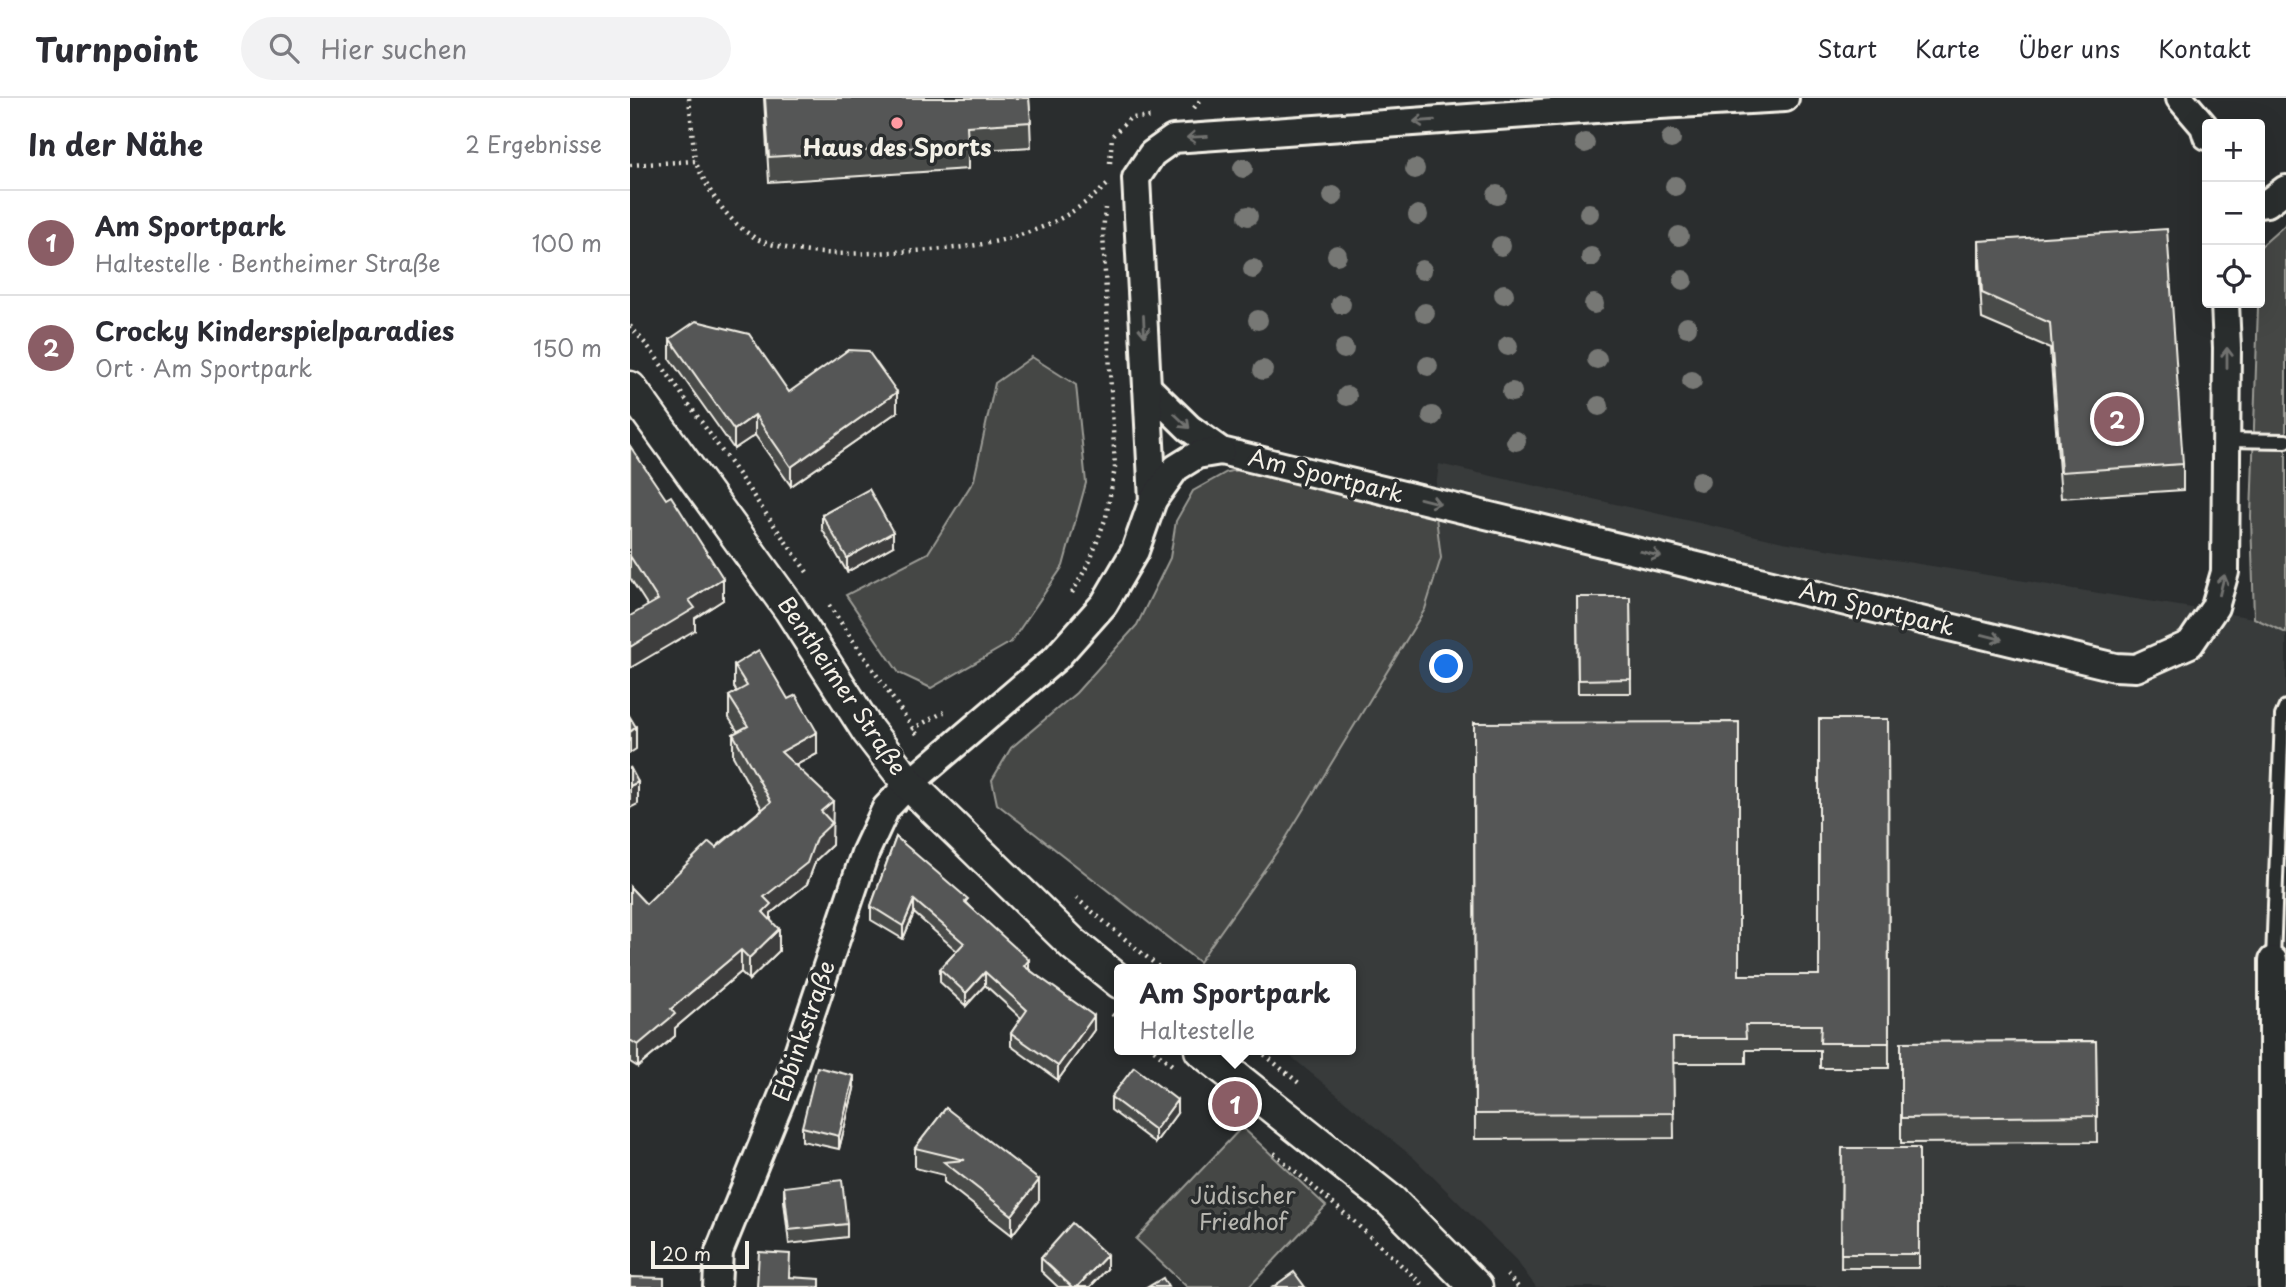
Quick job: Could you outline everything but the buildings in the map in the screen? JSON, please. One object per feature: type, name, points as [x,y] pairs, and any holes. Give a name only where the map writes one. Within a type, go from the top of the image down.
[{"type":"street","name":"Am Sportpark","points":[[1153,500],[1136,178],[1152,154],[1173,139],[1785,98]]},
{"type":"street","points":[[2180,98],[2202,124]]},
{"type":"street","points":[[2265,203],[2286,189]]},
{"type":"street","name":"Am Sportpark","points":[[1147,387],[1189,428],[1221,451],[2115,667],[2136,668],[2190,644],[2216,607],[2225,572],[2225,308]]},
{"type":"street","name":"Bentheimer Straße","points":[[630,388],[790,610],[883,750],[909,784],[1073,944],[1114,978]]},
{"type":"street","name":"Am Sportpark","points":[[909,784],[1056,658],[1104,604],[1135,551],[1153,500],[1176,468],[1197,455],[1221,451]]},
{"type":"street","name":"Ebbinkstraße","points":[[717,1287],[719,1252],[788,1082],[865,853],[886,808],[909,784]]},
{"type":"street","points":[[2273,960],[2273,1287]]},
{"type":"street","points":[[1207,1055],[1392,1202],[1476,1287]]},
{"type":"lane","points":[[2226,440],[2286,441]]},
{"type":"lane","points":[[2273,960],[2282,716],[2286,707]]},
{"type":"path","points":[[689,98],[695,161],[708,190],[730,218],[762,242],[806,253],[862,254],[948,249],[996,242],[1040,228],[1078,210],[1108,184],[1103,234],[1115,468],[1106,517],[1090,561],[1067,602]]},
{"type":"path","points":[[1189,114],[1203,113]]},
{"type":"path","points":[[1109,172],[1112,136],[1130,118],[1166,116]]},
{"type":"path","points":[[630,165],[695,161]]},
{"type":"path","points":[[630,326],[658,360],[807,572]]},
{"type":"path","points":[[822,595],[914,728],[934,762]]},
{"type":"path","points":[[883,750],[946,710]]},
{"type":"path","points":[[1073,896],[1155,964]]},
{"type":"path","points":[[1160,1055],[1175,1068]]},
{"type":"path","points":[[1268,1148],[1425,1287]]},
{"type":"shaded area","points":[[1439,464],[1783,542],[2254,618],[2286,633],[2286,1287],[1536,1287],[1516,1260],[1415,1159],[1289,1055],[1356,1055],[1356,964],[1199,962],[1283,843],[1356,723],[1434,501]]},
{"type":"green space","points":[[2286,224],[2286,633],[2254,618],[2251,516],[2258,308],[2265,308],[2265,243]]},
{"type":"green space","points":[[1032,357],[1076,385],[1086,483],[1063,566],[1011,642],[931,688],[899,673],[846,595],[928,553],[974,480],[995,383]]},
{"type":"green space","points":[[1255,467],[1434,501],[1441,558],[1425,609],[1283,843],[1199,962],[997,804],[992,780],[1011,748],[1076,693],[1137,625],[1170,558],[1176,521],[1193,491],[1227,472]]},
{"type":"green space","name":"Jüdischer Friedhof","points":[[1242,1127],[1326,1206],[1249,1287],[1187,1287],[1136,1239]]},
{"type":"place","name":"Haus des Sports","points":[[897,123]]},
{"type":"place","name":"Crocky Kinderspielparadies","points":[[2117,419]]},
{"type":"place","name":"Am Sportpark","points":[[1235,1104]]}]
